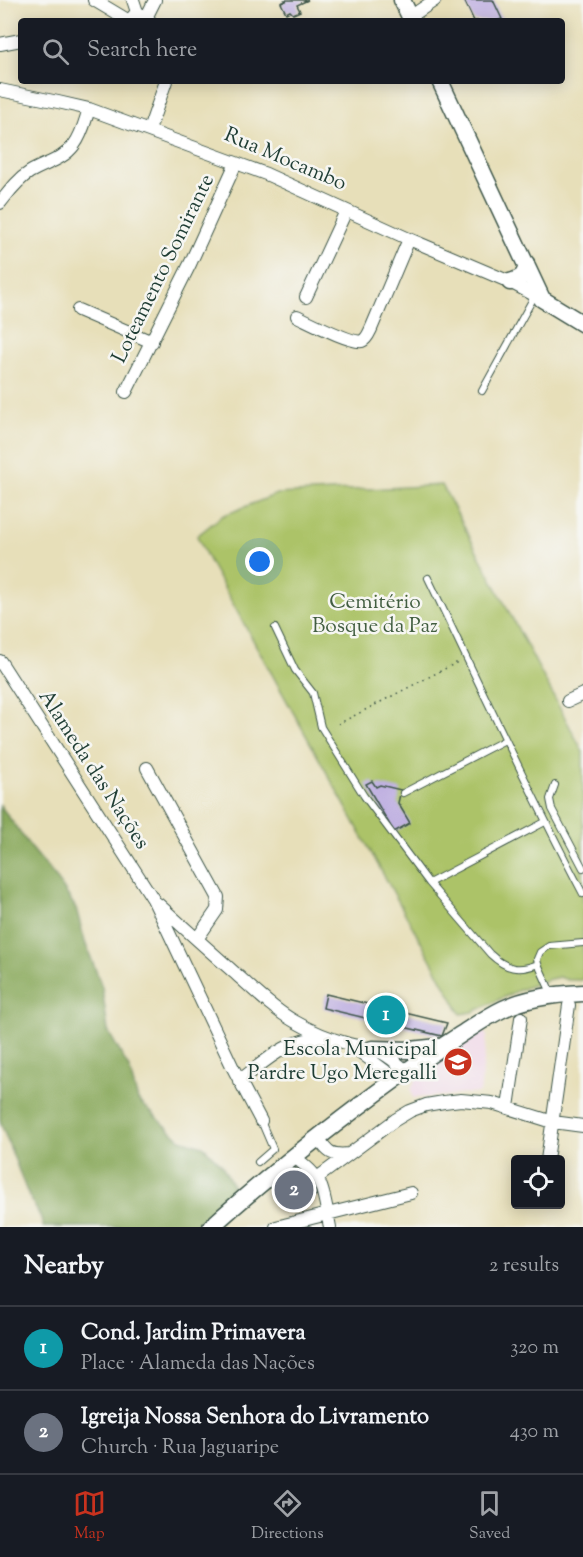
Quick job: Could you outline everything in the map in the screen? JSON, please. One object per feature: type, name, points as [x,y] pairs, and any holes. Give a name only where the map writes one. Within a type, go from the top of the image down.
[{"type":"main road","points":[[402,0],[411,18]]},
{"type":"main road","points":[[442,84],[526,262],[539,297]]},
{"type":"main road","points":[[510,282],[524,276],[527,269],[526,262]]},
{"type":"main road","name":"Rua Mocambo","points":[[539,297],[583,324]]},
{"type":"main road","points":[[211,1227],[317,1137],[401,1075],[485,1019],[521,1002],[552,995],[583,993]]},
{"type":"main road","points":[[372,1048],[410,1050],[443,1046]]},
{"type":"street","points":[[94,0],[137,15],[155,0]]},
{"type":"street","points":[[412,18],[435,0]]},
{"type":"street","points":[[0,44],[18,41]]},
{"type":"street","points":[[149,130],[165,84]]},
{"type":"street","name":"Rua Mocambo","points":[[0,90],[89,109],[266,174],[539,297]]},
{"type":"street","points":[[0,203],[22,177],[65,155],[71,149],[76,143],[89,109]]},
{"type":"street","name":"Loteamento Somirante","points":[[126,392],[190,264],[236,163]]},
{"type":"street","points":[[306,297],[346,211]]},
{"type":"street","points":[[297,316],[344,338],[357,341],[365,339],[409,239]]},
{"type":"street","points":[[78,310],[152,342]]},
{"type":"street","name":"Alameda das Nações","points":[[0,661],[153,899],[239,1081],[261,1121]]},
{"type":"street","points":[[568,701],[583,694]]},
{"type":"street","points":[[147,768],[218,897],[217,910],[197,939]]},
{"type":"street","name":"Alameda das Nações","points":[[153,899],[272,1006],[308,1028],[328,1037],[372,1048],[393,1060],[401,1075]]},
{"type":"street","points":[[548,1155],[568,1005]]},
{"type":"street","points":[[508,1107],[521,1018]]},
{"type":"street","name":"Alameda das Nações","points":[[239,1081],[282,1048],[297,1041],[328,1037]]},
{"type":"street","name":"Alameda das Nações","points":[[349,1044],[401,1075]]},
{"type":"street","points":[[317,1178],[394,1120],[426,1105],[461,1100],[479,1101],[508,1107],[553,1122],[583,1126]]},
{"type":"street","points":[[317,1137],[328,1153],[328,1160],[317,1178]]},
{"type":"street","points":[[328,1153],[350,1154]]},
{"type":"street","points":[[293,1156],[317,1178],[321,1185],[330,1227]]},
{"type":"street","points":[[276,1227],[411,1193]]},
{"type":"lane","points":[[482,391],[539,297]]},
{"type":"lane","points":[[428,578],[545,822],[583,894]]},
{"type":"lane","points":[[275,628],[296,670],[313,693],[321,728],[364,796],[429,883],[498,961],[520,969],[538,964]]},
{"type":"lane","points":[[403,794],[505,740]]},
{"type":"lane","points":[[555,785],[550,799],[552,809],[583,868]]},
{"type":"lane","points":[[429,883],[545,822]]},
{"type":"lane","points":[[552,995],[538,964],[537,959],[540,952],[544,948],[583,943]]},
{"type":"lane","points":[[258,1162],[273,1149],[261,1121]]},
{"type":"path","points":[[338,724],[467,657]]},
{"type":"shaded area","name":"Escola Municipal Pardre Ugo Meregalli","points":[[483,1030],[487,1036],[480,1093],[413,1098],[411,1089],[419,1072]]},
{"type":"green space","name":"Cemitério Bosque da Paz","points":[[442,485],[583,752],[583,980],[568,980],[559,977],[546,980],[473,1012],[461,1014],[197,536],[222,516],[277,494]]},
{"type":"green space","points":[[0,805],[57,879],[76,908],[85,942],[102,987],[108,1031],[129,1068],[138,1100],[180,1139],[203,1146],[222,1165],[233,1186],[227,1198],[193,1227],[43,1227],[0,1121]]},
{"type":"building","points":[[285,0],[308,0],[297,5],[300,11],[293,14],[290,11],[286,13],[281,3]]},
{"type":"building","points":[[464,0],[493,0],[502,18],[473,18]]},
{"type":"building","points":[[372,781],[376,787],[380,785],[401,790],[398,803],[410,823],[394,832],[366,784]]},
{"type":"building","points":[[326,994],[447,1023],[442,1036],[323,1008]]},
{"type":"building","points":[[294,1168],[306,1175],[317,1195],[283,1206],[271,1186]]},
{"type":"place","name":"Cond. Jardim Primavera","points":[[386,1015]]},
{"type":"place","name":"Escola Municipal Pardre Ugo Meregalli","points":[[458,1062]]},
{"type":"place","name":"Igreija Nossa Senhora do Livramento","points":[[294,1190]]}]
